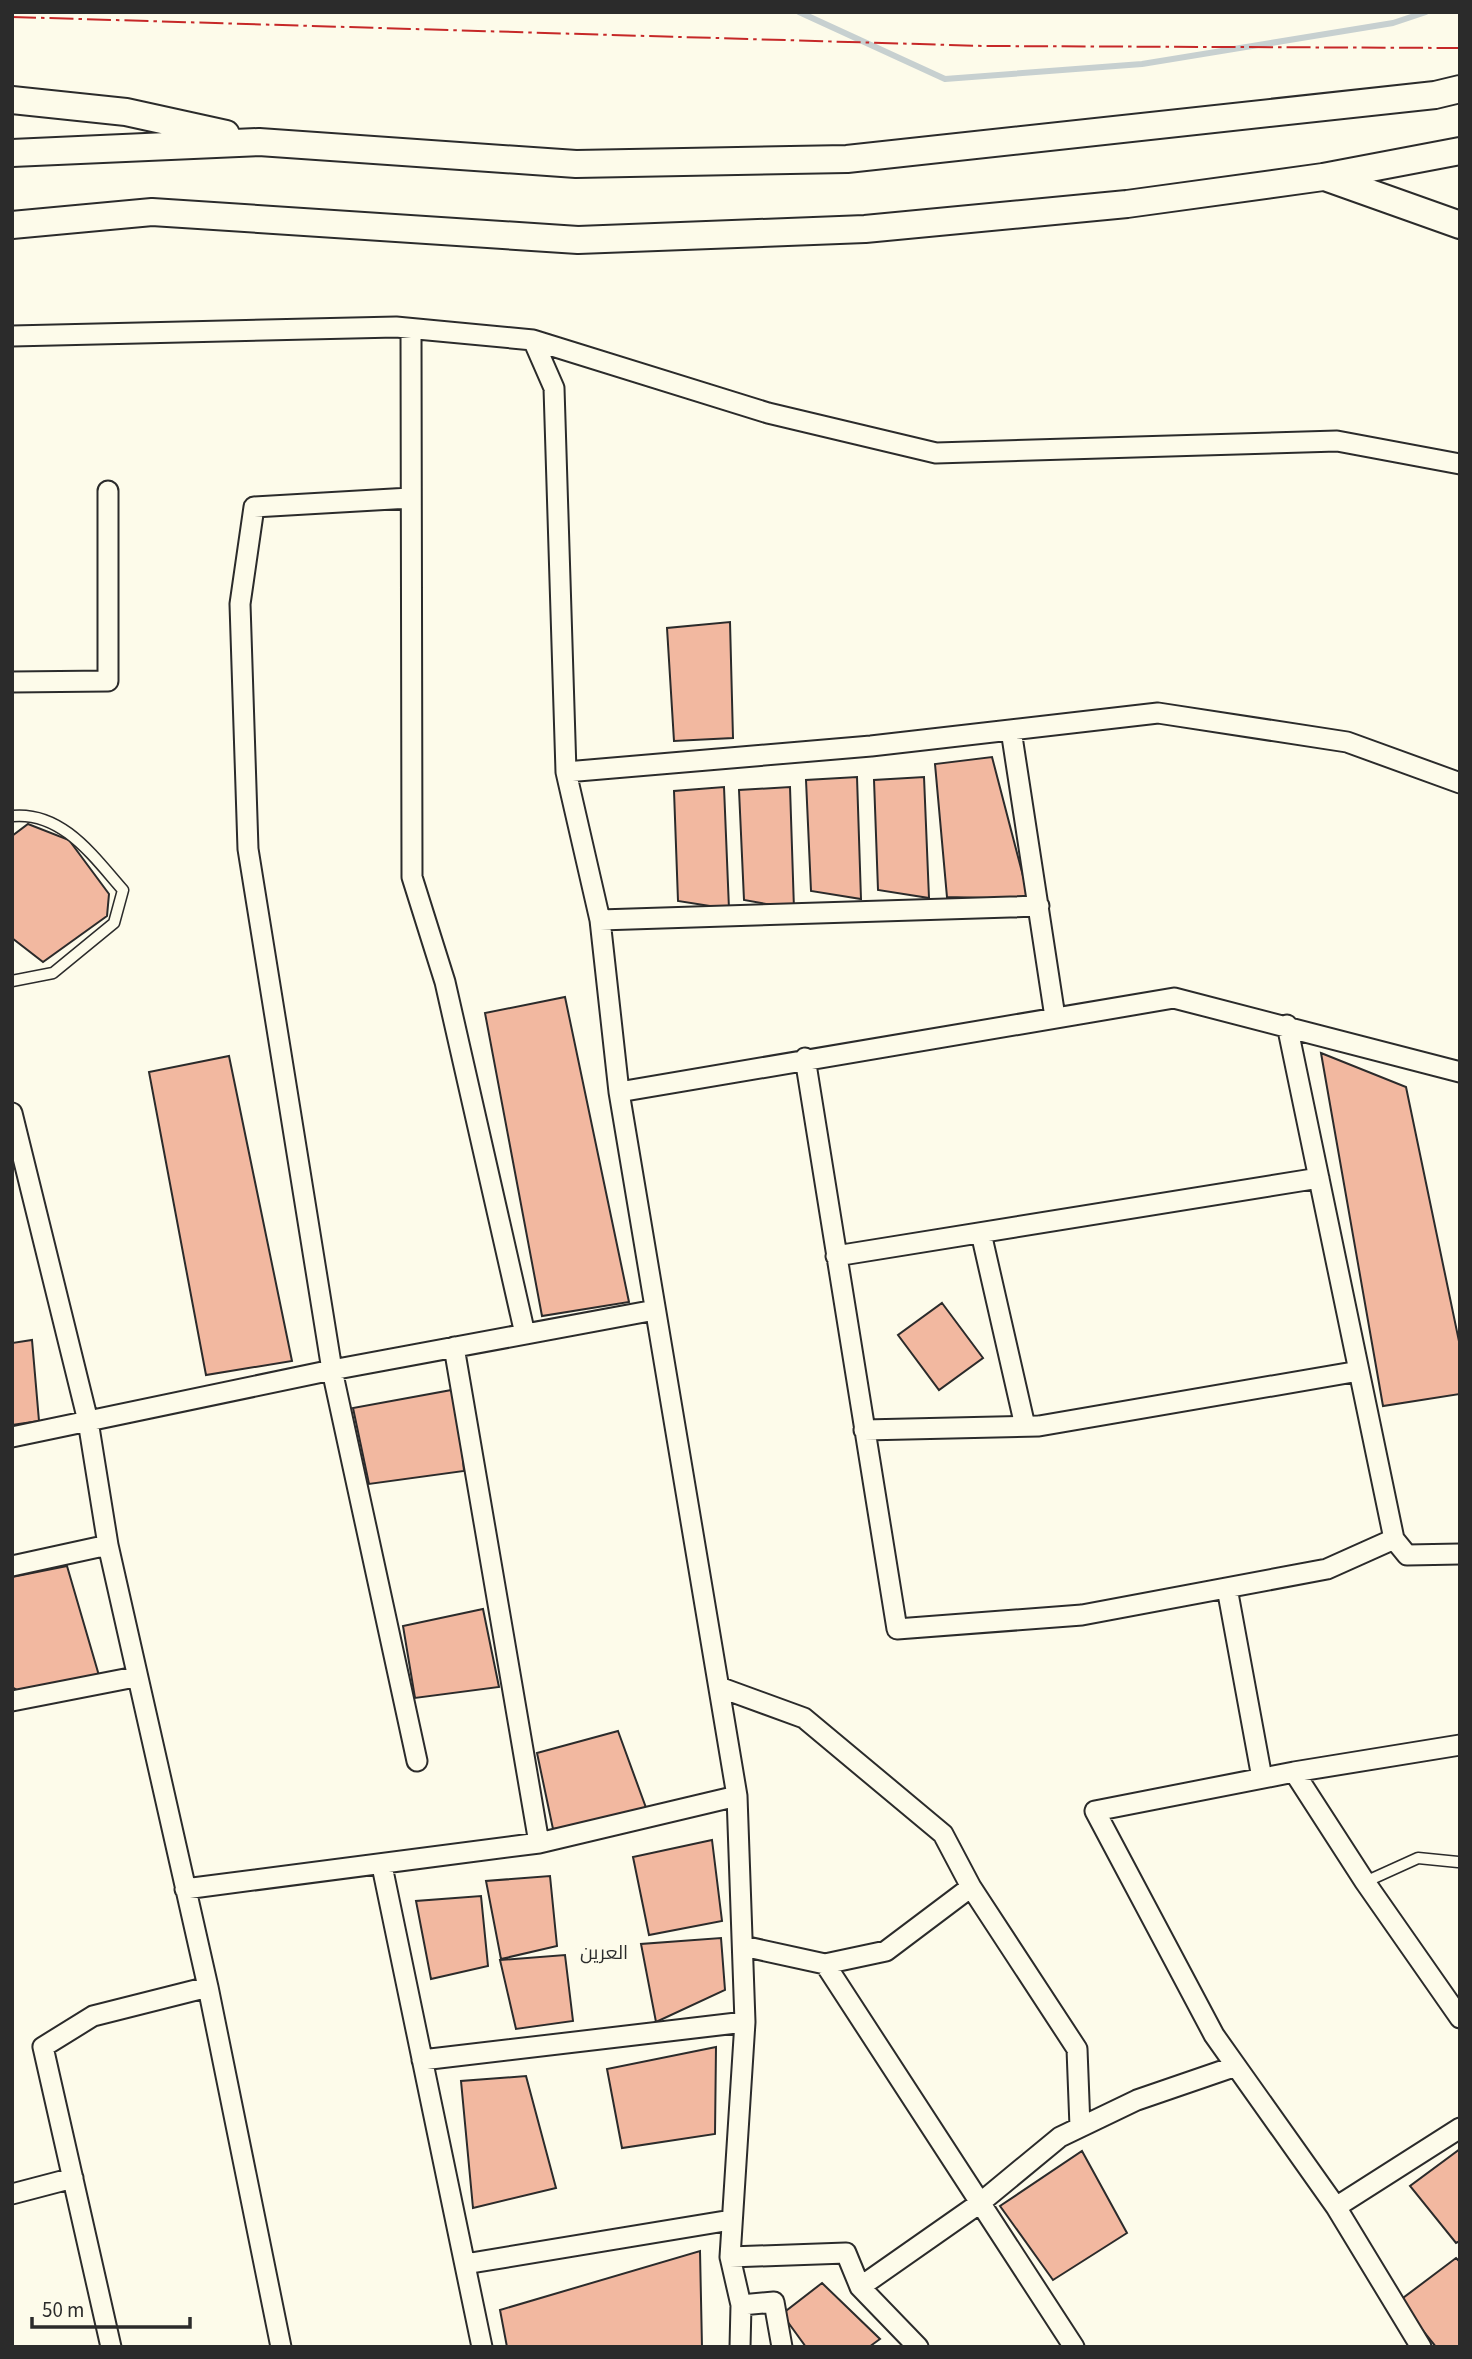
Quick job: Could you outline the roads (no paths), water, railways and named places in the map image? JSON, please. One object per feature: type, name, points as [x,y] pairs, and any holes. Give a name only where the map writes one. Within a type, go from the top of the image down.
[{"type":"main road","points":[[12,153],[258,142],[576,164],[847,159],[1435,95],[1460,89]]},
{"type":"main road","points":[[12,100],[126,112],[258,142]]},
{"type":"main road","points":[[12,225],[152,212],[578,240],[865,229],[1127,204],[1323,177],[1460,151]]},
{"type":"main road","points":[[1323,177],[1460,225]]},
{"type":"street","points":[[411,329],[412,877],[445,982],[525,1334]]},
{"type":"street","points":[[12,336],[411,329],[533,340],[768,413],[936,453],[1337,441],[1460,464]]},
{"type":"street","points":[[533,340],[554,388],[566,772],[600,920],[619,1091],[737,1796],[745,2022],[730,2257],[741,2305],[740,2347]]},
{"type":"street","points":[[12,682],[108,681],[108,491]]},
{"type":"street","points":[[410,498],[254,507],[240,604],[248,849],[332,1370],[417,1761]]},
{"type":"street","points":[[566,772],[871,746],[1158,713],[1347,742],[1460,783]]},
{"type":"street","points":[[1011,730],[1055,1017]]},
{"type":"street","points":[[600,920],[1040,906]]},
{"type":"street","points":[[619,1091],[1174,998],[1287,1025],[1460,1072]]},
{"type":"street","points":[[1287,1025],[1394,1539],[1408,1555],[1460,1554]]},
{"type":"street","points":[[805,1058],[897,1629],[1082,1615],[1327,1569],[1394,1539]]},
{"type":"street","points":[[12,1113],[88,1421],[108,1545],[135,1677],[208,1987],[281,2347]]},
{"type":"street","points":[[836,1256],[1319,1178]]},
{"type":"street","points":[[981,1233],[1024,1426]]},
{"type":"street","points":[[12,1437],[332,1370],[655,1310]]},
{"type":"street","points":[[454,1347],[540,1843]]},
{"type":"street","points":[[864,1430],[1024,1426],[1359,1371]]},
{"type":"street","points":[[12,1566],[108,1545]]},
{"type":"street","points":[[1227,1588],[1262,1778]]},
{"type":"street","points":[[12,1701],[135,1677]]},
{"type":"street","points":[[719,1687],[804,1718],[943,1834],[971,1887],[1077,2049],[1080,2127]]},
{"type":"street","points":[[1421,2347],[1336,2207],[1214,2035],[1095,1811],[1294,1772],[1460,1745]]},
{"type":"street","points":[[1294,1772],[1365,1882],[1460,2018]]},
{"type":"street","points":[[185,1889],[382,1866],[540,1843],[737,1796]]},
{"type":"street","points":[[382,1866],[482,2347]]},
{"type":"street","points":[[743,1946],[825,1964],[886,1951],[971,1887]]},
{"type":"street","points":[[825,1964],[1074,2347]]},
{"type":"street","points":[[111,2347],[43,2047],[93,2016],[208,1987]]},
{"type":"street","points":[[422,2060],[745,2022]]},
{"type":"street","points":[[860,2287],[980,2203],[1060,2137],[1137,2100],[1236,2066]]},
{"type":"street","points":[[1336,2207],[1460,2128]]},
{"type":"street","points":[[12,2194],[73,2178]]},
{"type":"street","points":[[465,2264],[731,2220]]},
{"type":"street","points":[[730,2257],[846,2253],[860,2287],[918,2347]]},
{"type":"street","points":[[741,2305],[774,2302],[782,2347]]},
{"type":"lane","points":[[12,816],[30,814],[74,835],[122,890],[114,923],[53,973],[12,981]]},
{"type":"lane","points":[[1365,1882],[1418,1858],[1458,1863]]},
{"type":"waterway","points":[[799,12],[945,79],[1142,64],[1393,23],[1426,12]]},
{"type":"district","name":"العرين","points":[[604,1952]]}]
